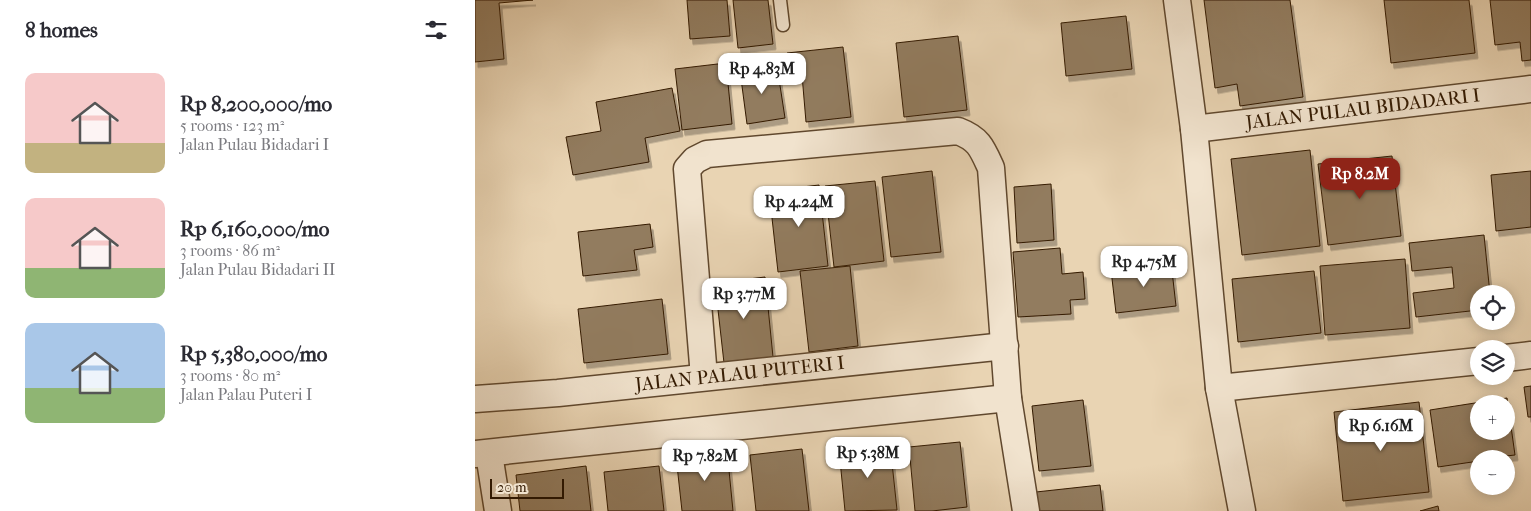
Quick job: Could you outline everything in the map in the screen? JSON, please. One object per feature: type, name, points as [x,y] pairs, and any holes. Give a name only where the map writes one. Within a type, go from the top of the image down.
[{"type":"street","points":[[1177,0],[1193,129],[1219,388],[1242,511]]},
{"type":"street","name":"JALAN PULAU BIDADARI I","points":[[1193,129],[1531,89]]},
{"type":"street","points":[[705,378],[687,169],[695,160],[707,154],[958,131],[969,135],[981,145],[991,168],[1008,398],[1026,511]]},
{"type":"street","name":"JALAN PALAU PUTERI I","points":[[475,399],[559,393],[1005,346]]},
{"type":"street","points":[[1515,357],[1531,355]]},
{"type":"street","points":[[1219,388],[1470,362]]},
{"type":"street","points":[[498,511],[482,454],[1008,398]]},
{"type":"lane","points":[[780,0],[783,25]]},
{"type":"building","points":[[475,0],[533,0],[499,3],[504,59],[475,62]]},
{"type":"building","points":[[687,0],[727,0],[730,36],[690,39]]},
{"type":"building","points":[[733,0],[768,0],[773,44],[738,48]]},
{"type":"building","points":[[1204,0],[1290,0],[1303,97],[1240,106],[1237,84],[1215,88]]},
{"type":"building","points":[[1384,0],[1469,0],[1475,53],[1391,63]]},
{"type":"building","points":[[1490,0],[1531,0],[1531,60],[1522,61],[1520,42],[1495,45]]},
{"type":"building","points":[[1126,16],[1132,69],[1066,76],[1061,23]]},
{"type":"building","points":[[958,36],[967,110],[904,117],[896,43]]},
{"type":"building","points":[[843,47],[851,117],[806,122],[802,75],[789,77],[787,53]]},
{"type":"building","points":[[726,63],[732,124],[682,130],[675,69]]},
{"type":"building","points":[[777,66],[785,118],[747,124],[740,71]]},
{"type":"building","points":[[672,88],[680,131],[645,138],[649,162],[573,175],[566,137],[601,131],[596,102]]},
{"type":"building","points":[[1310,150],[1320,246],[1242,255],[1231,159]]},
{"type":"building","points":[[1392,156],[1401,236],[1328,245],[1318,164]]},
{"type":"building","points":[[932,171],[941,252],[891,257],[882,177]]},
{"type":"building","points":[[1531,171],[1531,227],[1496,231],[1491,175]]},
{"type":"building","points":[[875,181],[884,261],[834,267],[825,186]]},
{"type":"building","points":[[1051,184],[1054,240],[1017,243],[1014,187]]},
{"type":"building","points":[[819,185],[828,266],[778,272],[769,191]]},
{"type":"building","points":[[650,224],[653,247],[634,250],[637,270],[583,276],[578,232]]},
{"type":"building","points":[[1484,235],[1489,285],[1470,285],[1470,311],[1416,317],[1413,293],[1454,288],[1452,267],[1412,271],[1409,243]]},
{"type":"building","points":[[1060,248],[1062,274],[1083,272],[1085,299],[1070,300],[1071,314],[1018,317],[1013,252]]},
{"type":"building","points":[[1405,259],[1410,328],[1325,335],[1320,266]]},
{"type":"building","points":[[1171,262],[1176,306],[1116,313],[1111,270]]},
{"type":"building","points":[[850,266],[858,346],[809,352],[800,271]]},
{"type":"building","points":[[1314,271],[1321,333],[1238,342],[1232,279]]},
{"type":"building","points":[[765,277],[773,357],[724,363],[715,283]]},
{"type":"building","points":[[662,299],[668,354],[584,363],[578,309]]},
{"type":"building","points":[[1531,386],[1531,417],[1528,417],[1524,387]]},
{"type":"building","points":[[1083,400],[1091,466],[1039,471],[1032,406]]},
{"type":"building","points":[[1419,402],[1429,492],[1343,501],[1334,412]]},
{"type":"building","points":[[1470,404],[1470,440],[1513,440],[1514,450],[1470,450],[1470,462],[1438,467],[1430,410]]},
{"type":"building","points":[[960,442],[967,507],[915,511],[909,447]]},
{"type":"building","points":[[890,444],[897,510],[845,511],[839,450]]},
{"type":"building","points":[[802,449],[809,511],[756,511],[750,455]]},
{"type":"building","points":[[727,450],[733,511],[682,511],[676,456]]},
{"type":"building","points":[[586,466],[591,511],[520,511],[516,475]]},
{"type":"building","points":[[659,466],[664,511],[608,511],[604,472]]},
{"type":"building","points":[[1100,485],[1103,511],[1038,511],[1036,492]]},
{"type":"building","points":[[1438,506],[1439,511],[1420,511]]}]
